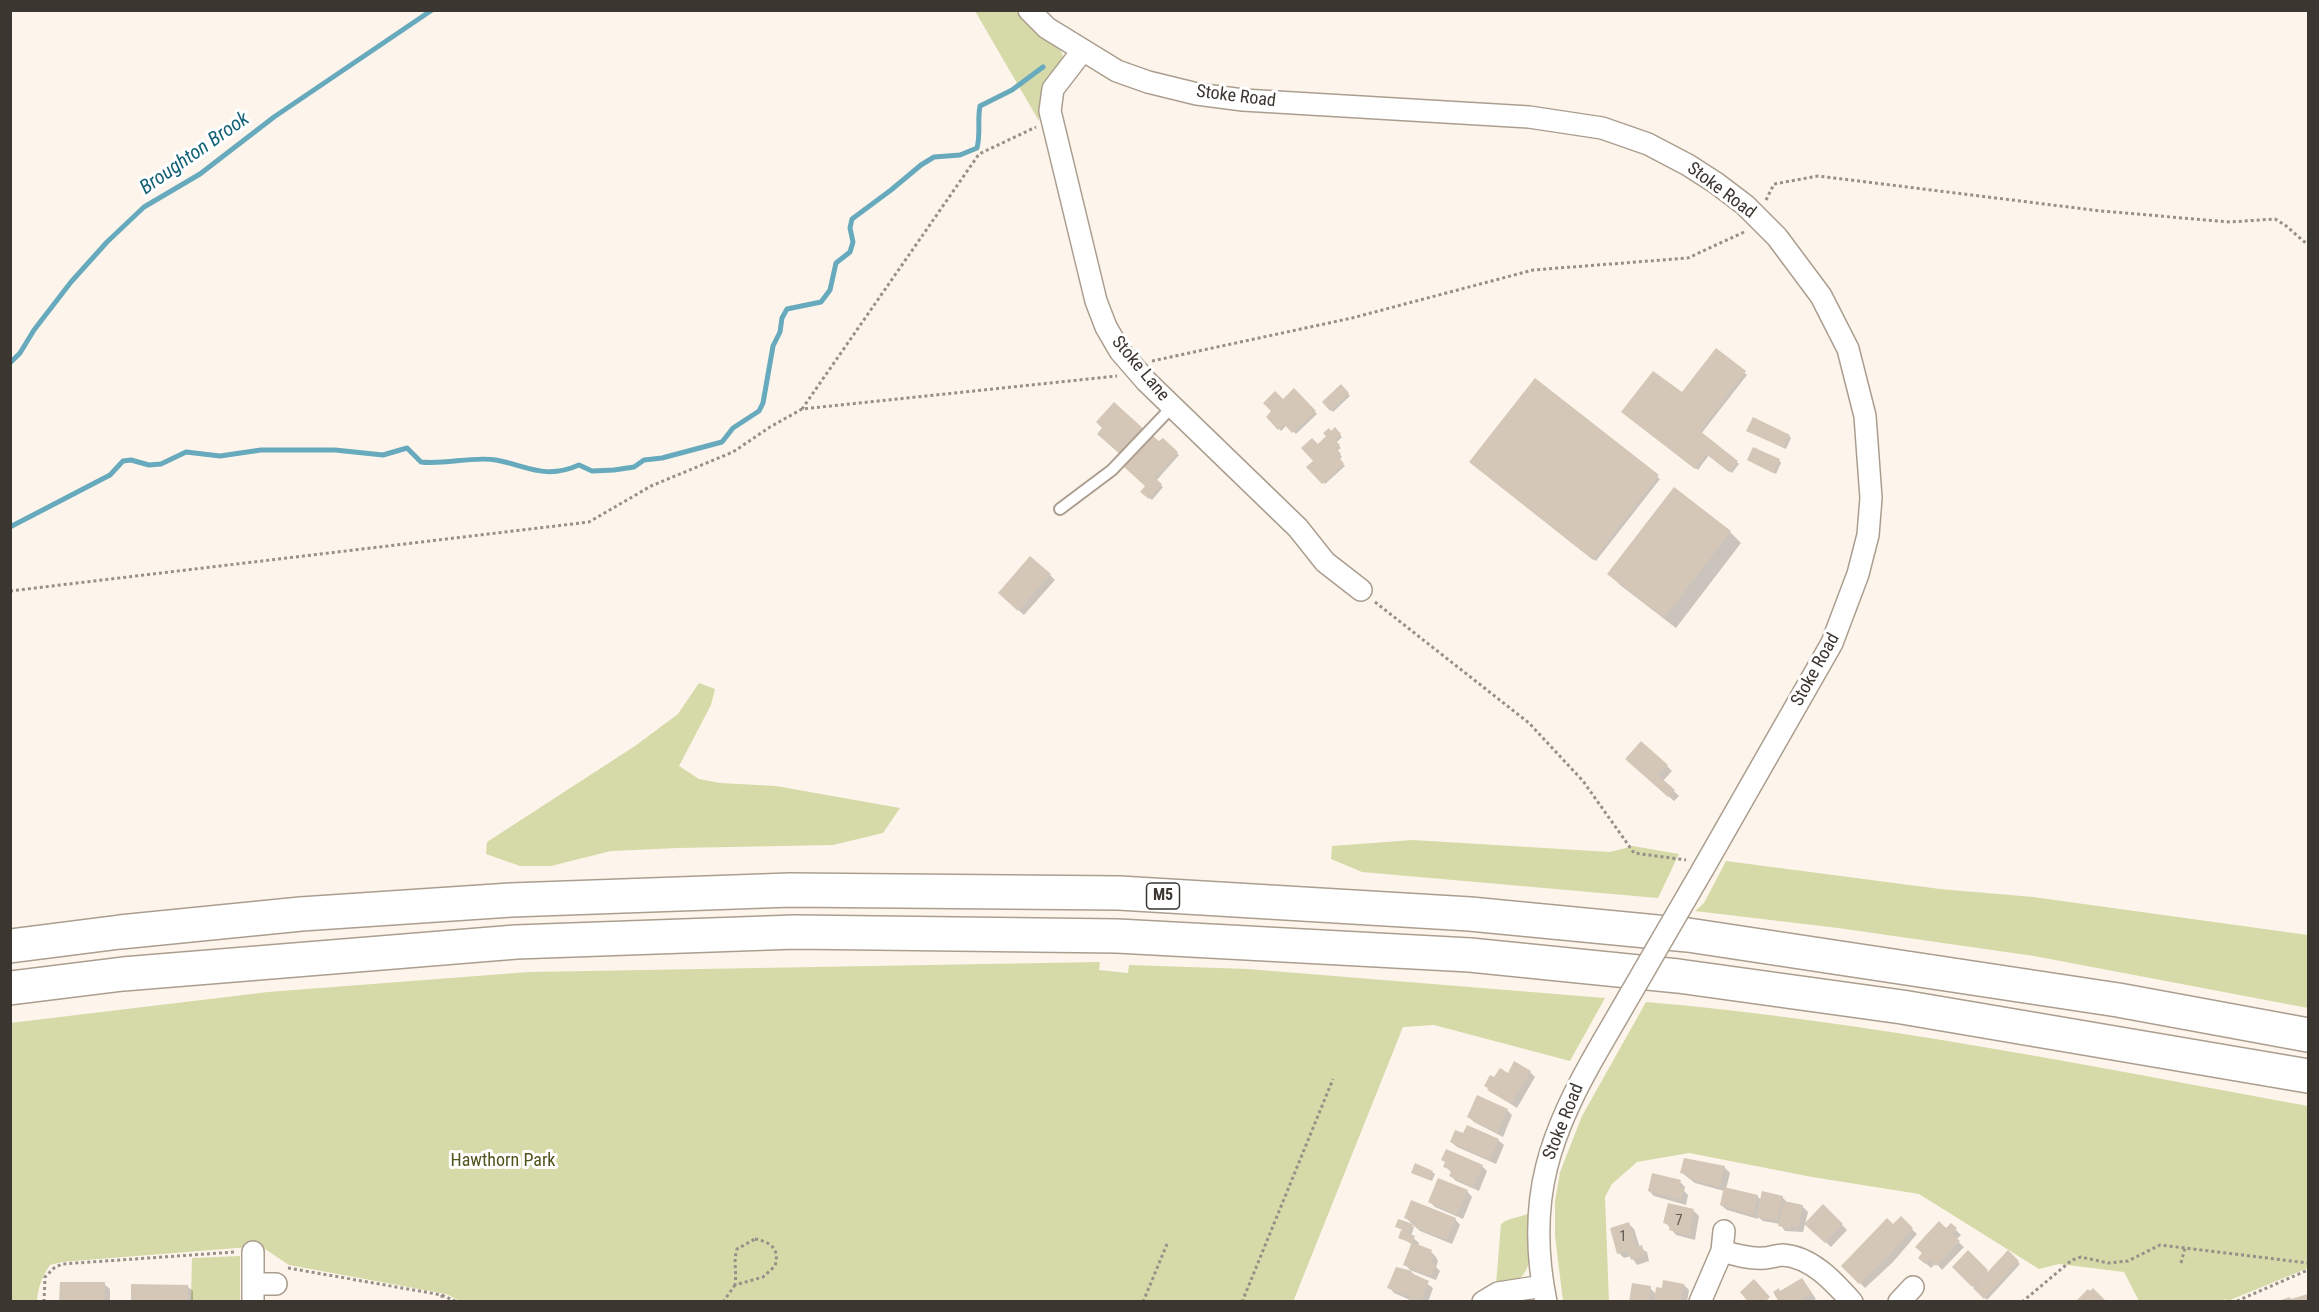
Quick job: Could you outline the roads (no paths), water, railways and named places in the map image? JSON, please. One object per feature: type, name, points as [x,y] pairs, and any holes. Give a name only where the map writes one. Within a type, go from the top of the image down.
[{"type":"highway","name":"M5","points":[[10,946],[120,932],[301,914],[511,900],[790,890],[1119,893],[1470,914],[1688,935],[2118,1000],[2308,1035]]},
{"type":"highway","points":[[10,988],[123,974],[516,942],[795,932],[1117,936],[1470,955],[1678,976],[1902,1007],[2308,1076]]},
{"type":"street","name":"Stoke Road","points":[[1029,10],[1047,28],[1117,71],[1148,82],[1197,94],[1244,100],[1529,117],[1602,128],[1648,144],[1716,183],[1745,205],[1777,237],[1821,296],[1848,349],[1865,416],[1871,498],[1868,535],[1858,574],[1832,643],[1570,1102],[1546,1162],[1538,1207],[1538,1253],[1544,1294],[1498,1293],[1483,1302]]},
{"type":"street","name":"Stoke Lane","points":[[1083,50],[1053,88],[1050,111],[1096,301],[1106,327],[1120,351],[1172,407],[1298,528],[1325,562],[1360,590]]},
{"type":"street","points":[[1700,1302],[1723,1241],[1764,1258],[1783,1255],[1817,1268],[1852,1302]]},
{"type":"street","points":[[254,1252],[253,1293],[276,1284]]},
{"type":"lane","points":[[1060,509],[1112,470],[1172,407]]},
{"type":"waterway","name":"Broughton Brook","points":[[10,363],[20,353],[34,330],[71,282],[107,242],[144,207],[200,174],[274,117],[432,10]]},
{"type":"waterway","points":[[10,527],[110,475],[123,461],[131,460],[149,465],[161,464],[186,452],[220,456],[261,450],[335,450],[383,455],[407,448],[421,462],[487,459],[546,472],[579,465],[592,471],[634,467],[644,460],[662,458],[722,442],[733,428],[759,411],[763,403],[773,346],[787,309],[821,302],[830,290],[836,263],[850,252],[853,242],[850,228],[852,219],[934,157],[960,155],[977,148],[980,106],[1012,90],[1043,67]]},
{"type":"park label","name":"Hawthorn Park","points":[[503,1161]]}]
